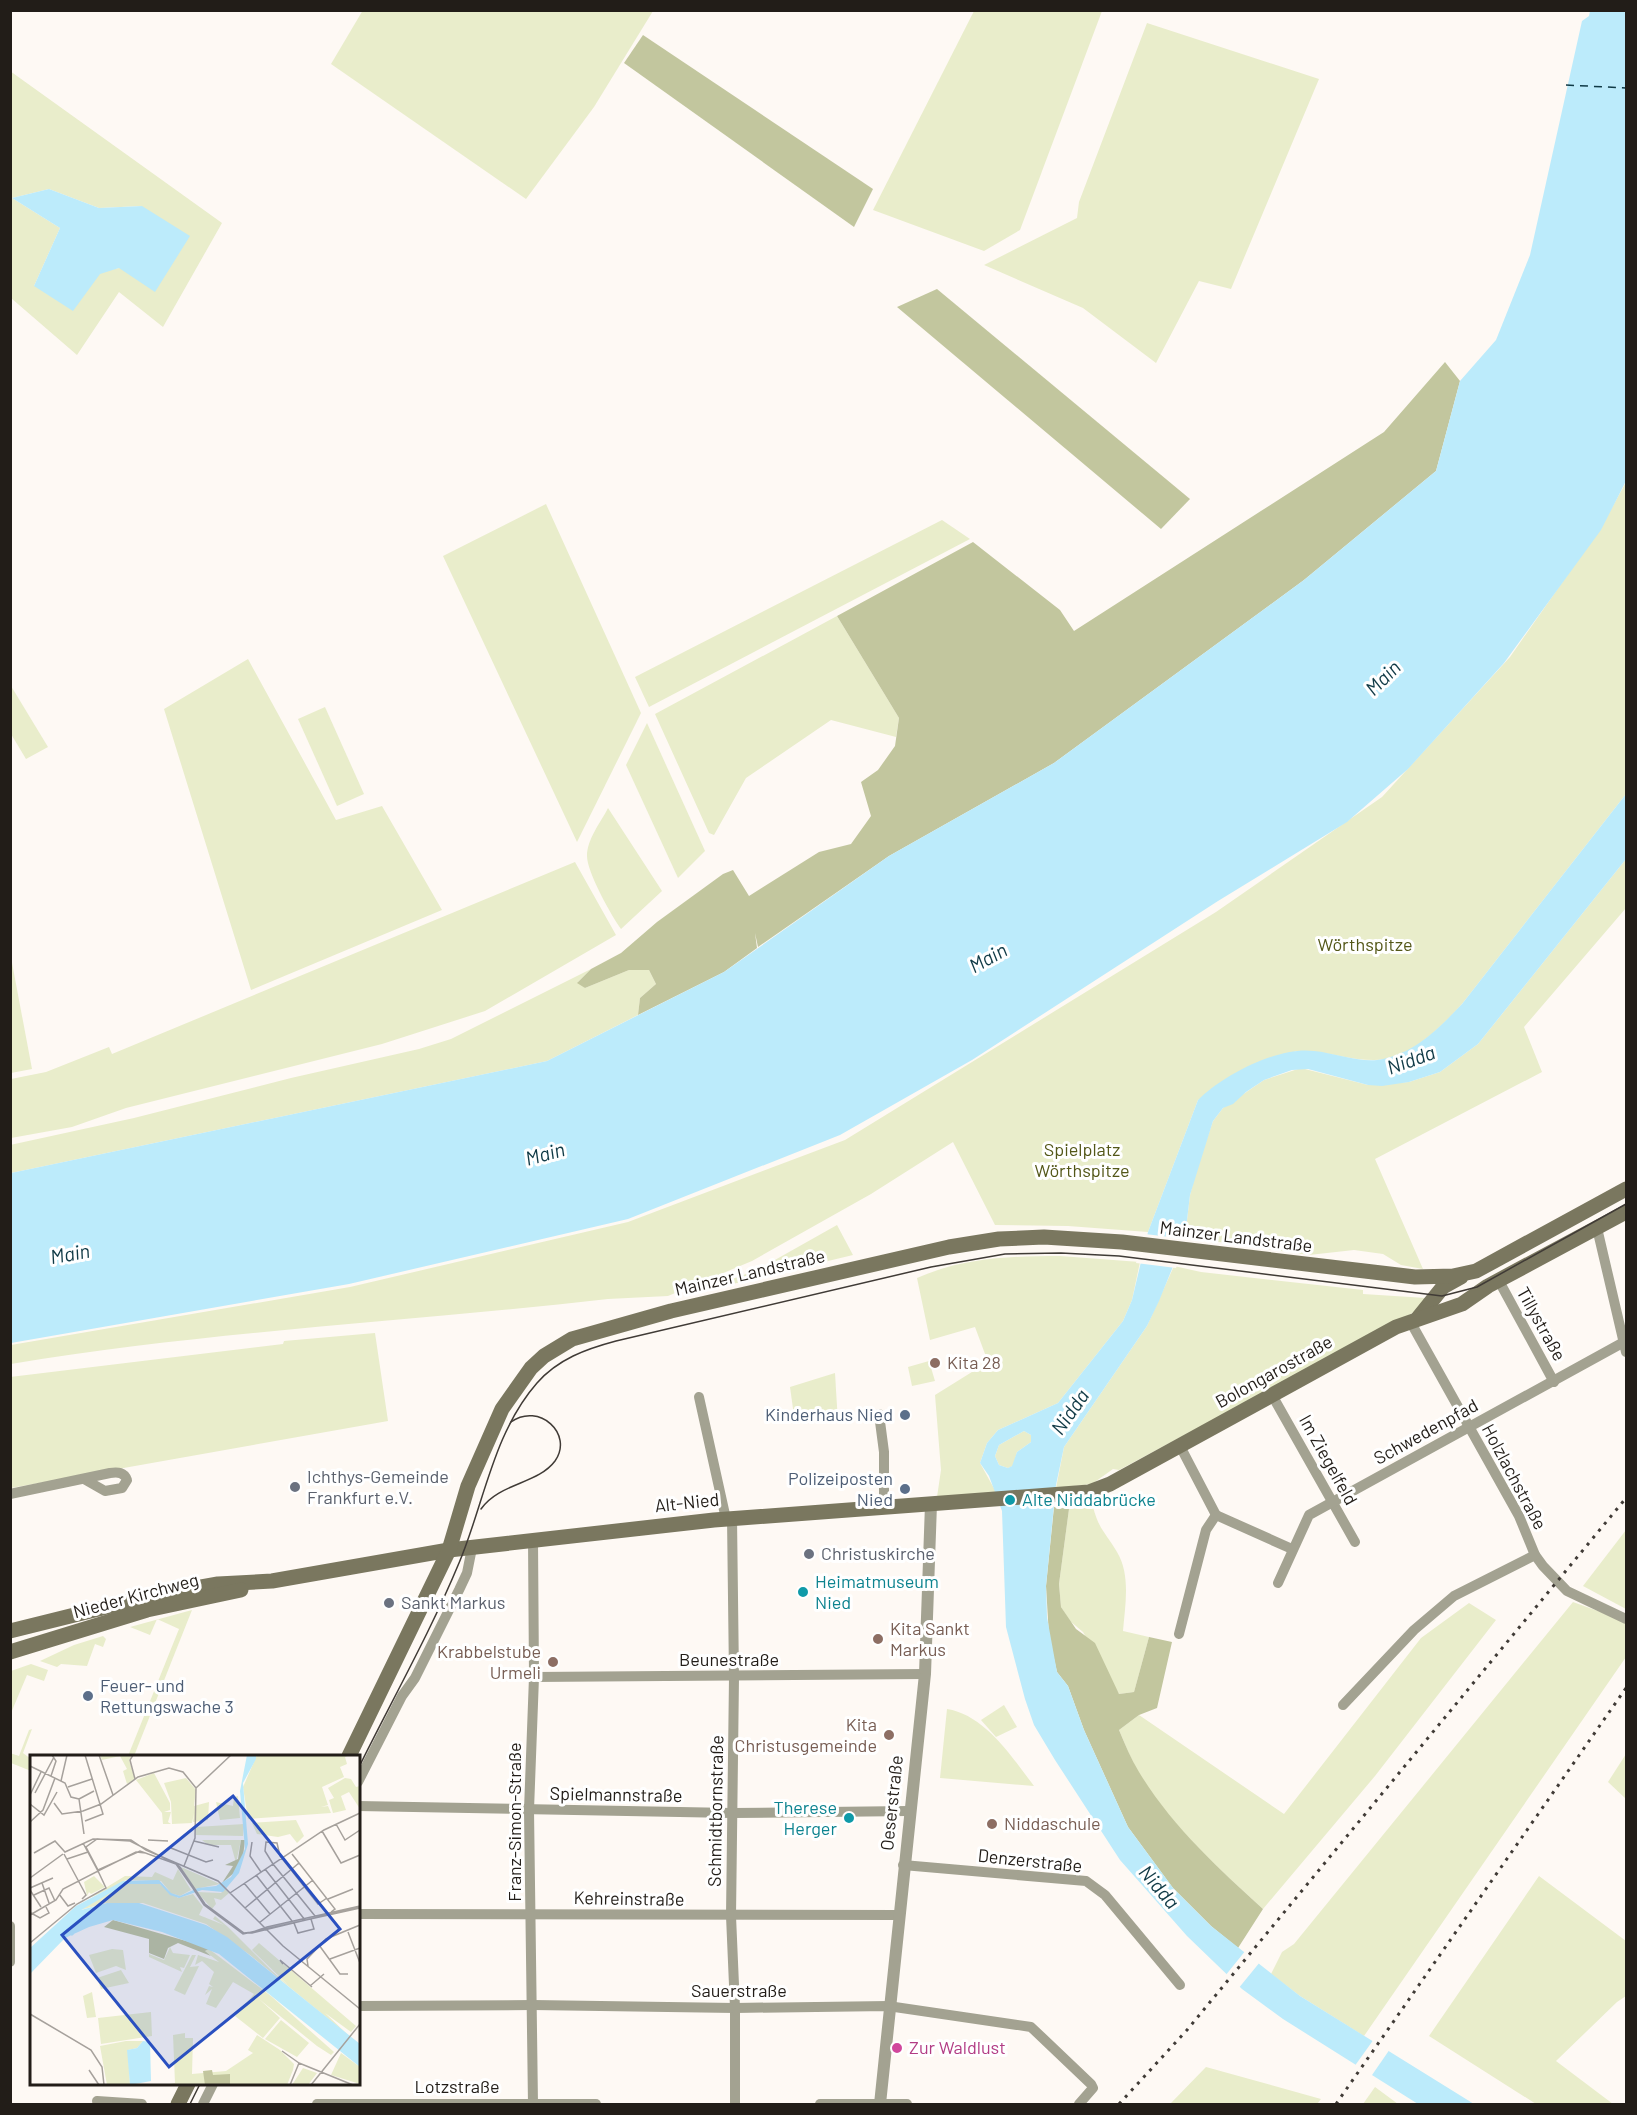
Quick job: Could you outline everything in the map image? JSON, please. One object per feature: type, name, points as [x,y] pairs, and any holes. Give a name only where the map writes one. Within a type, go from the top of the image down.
[{"type":"main road","points":[[1440,1299],[1476,1270],[1626,1189]]},
{"type":"main road","points":[[1415,1277],[1440,1299],[1462,1304],[1626,1212]]},
{"type":"main road","name":"Mainzer Landstraße","points":[[349,1755],[448,1550],[468,1486],[502,1408],[531,1368],[544,1356],[572,1339],[671,1311],[949,1247],[999,1239],[1044,1237],[1122,1242],[1415,1277]]},
{"type":"main road","points":[[1415,1277],[1454,1276],[1476,1270]]},
{"type":"main road","points":[[1440,1299],[1494,1284]]},
{"type":"main road","name":"Bolongarostraße","points":[[936,1504],[1079,1494],[1098,1490],[1414,1319],[1440,1299]]},
{"type":"main road","name":"Alt-Nied","points":[[448,1550],[729,1519],[936,1504]]},
{"type":"main road","name":"Nieder Kirchweg","points":[[10,1652],[147,1610],[219,1596],[272,1581],[448,1550]]},
{"type":"main road","name":"Nieder Kirchweg","points":[[10,1631],[151,1596],[218,1584],[272,1581]]},
{"type":"main road","points":[[178,2104],[188,2085]]},
{"type":"street","points":[[1596,1228],[1625,1347]]},
{"type":"street","name":"Tillystraße","points":[[1494,1284],[1554,1382]]},
{"type":"street","name":"Holzlachstraße","points":[[1414,1319],[1519,1516],[1535,1555],[1553,1579],[1567,1591],[1626,1619]]},
{"type":"street","name":"Schwedenpfad","points":[[1278,1583],[1309,1515],[1469,1426],[1625,1347]]},
{"type":"street","name":"Im Ziegelfeld","points":[[1272,1395],[1355,1542]]},
{"type":"street","name":"Schmidtbornstraße","points":[[699,1397],[729,1519],[734,1677],[731,1916],[735,2008],[735,2104]]},
{"type":"street","points":[[879,1414],[884,1452],[884,1508]]},
{"type":"street","points":[[1179,1446],[1216,1515],[1292,1549]]},
{"type":"street","points":[[10,1494],[84,1479]]},
{"type":"street","name":"Oeserstraße","points":[[880,2104],[888,2006],[925,1674],[936,1504]]},
{"type":"street","points":[[1179,1634],[1206,1530],[1216,1515]]},
{"type":"street","name":"Franz-Simon-Straße","points":[[533,1539],[534,1677],[529,1810],[533,2104]]},
{"type":"street","points":[[360,1778],[467,1573],[472,1548]]},
{"type":"street","name":"Holzlachstraße","points":[[1343,1705],[1414,1630],[1454,1596],[1535,1555]]},
{"type":"street","name":"Beunestraße","points":[[534,1677],[925,1674]]},
{"type":"street","name":"Spielmannstraße","points":[[360,1806],[732,1813],[909,1811]]},
{"type":"street","name":"Denzerstraße","points":[[903,1865],[1086,1881],[1106,1895],[1180,1985]]},
{"type":"street","name":"Kehreinstraße","points":[[360,1914],[899,1915]]},
{"type":"street","points":[[10,1926],[10,1962]]},
{"type":"street","name":"Sauerstraße","points":[[360,2006],[533,2005],[735,2008],[888,2006],[1031,2027],[1093,2088],[1079,2104]]},
{"type":"street","points":[[203,2104],[212,2085]]},
{"type":"street","points":[[97,2101],[142,2104]]},
{"type":"street","name":"Lotzstraße","points":[[317,2104],[596,2104]]},
{"type":"street","points":[[820,2104],[908,2104]]},
{"type":"green space","points":[[363,10],[653,11],[594,107],[526,199],[331,64]]},
{"type":"green space","points":[[974,11],[1102,11],[1020,230],[984,251],[873,210]]},
{"type":"green space","points":[[1147,23],[1319,79],[1231,289],[1199,281],[1156,363],[1083,308],[984,265],[1077,218],[1079,202]]},
{"type":"green space","points":[[643,35],[873,189],[854,227],[624,63]]},
{"type":"green space","points":[[10,71],[222,223],[163,327],[119,292],[77,355],[11,298]],"holes":[[[49,189],[99,208],[142,206],[119,268],[34,286],[60,228],[12,198]]]},
{"type":"green space","points":[[937,289],[1190,499],[1161,529],[897,307]]},
{"type":"green space","points":[[1445,362],[1460,381],[1436,471],[1304,580],[1054,763],[889,856],[758,947],[755,933],[757,948],[724,972],[638,1015],[640,998],[656,984],[649,970],[629,970],[585,988],[577,983],[591,969],[621,953],[657,922],[723,874],[733,870],[749,896],[819,852],[851,844],[871,816],[861,782],[878,770],[895,746],[899,718],[837,616],[973,542],[1060,610],[1074,631],[1384,432]]},
{"type":"green space","name":"Wörthspitze","points":[[1626,482],[1626,794],[1462,1004],[1423,1041],[1387,1059],[1374,1060],[1296,1051],[1198,1100],[1148,1232],[1068,1226],[995,1225],[953,1142],[871,1194],[752,1261],[668,1296],[608,1299],[234,1335],[11,1364],[11,1345],[350,1287],[628,1222],[845,1140],[1216,912],[1382,797],[1510,657],[1603,524]]},
{"type":"green space","points":[[546,504],[641,713],[577,842],[443,556]]},
{"type":"green space","points":[[942,520],[970,539],[649,707],[635,677]]},
{"type":"green space","points":[[837,616],[899,718],[896,737],[831,720],[746,778],[714,835],[709,833],[655,714]]},
{"type":"green space","points":[[248,659],[336,820],[382,806],[442,910],[251,990],[164,709]]},
{"type":"green space","points":[[11,686],[48,747],[26,759],[11,734]]},
{"type":"green space","points":[[325,707],[364,794],[337,806],[298,719]]},
{"type":"green space","points":[[647,723],[705,851],[678,878],[626,765]]},
{"type":"green space","points":[[608,808],[662,891],[621,929],[595,882],[587,856],[592,837]]},
{"type":"green space","points":[[1626,859],[1626,908],[1524,1027],[1542,1072],[1375,1159],[1423,1269],[1401,1265],[1383,1254],[1354,1250],[1309,1255],[1185,1237],[1190,1195],[1197,1168],[1213,1121],[1223,1108],[1264,1080],[1301,1068],[1368,1085],[1409,1082],[1440,1072],[1478,1044]]},
{"type":"green space","points":[[575,862],[616,935],[485,1011],[382,1044],[126,1108],[72,1127],[11,1138],[11,1079],[46,1072],[109,1047],[112,1054]]},
{"type":"green space","points":[[10,952],[32,1069],[11,1073],[10,1073]]},
{"type":"green space","points":[[591,969],[578,982],[585,988],[629,970],[649,970],[656,984],[640,998],[638,1015],[547,1061],[11,1173],[10,1145],[134,1118],[291,1078],[419,1049],[451,1039]]},
{"type":"green space","points":[[837,1225],[853,1255],[691,1294],[757,1270]]},
{"type":"green space","points":[[1060,1256],[1140,1262],[1132,1300],[1123,1321],[1058,1403],[998,1430],[987,1443],[980,1463],[996,1492],[937,1497],[941,1470],[935,1395],[988,1362],[975,1327],[930,1340],[917,1278],[969,1262]]},
{"type":"green space","points":[[1174,1266],[1201,1272],[1363,1290],[1363,1294],[1426,1298],[1420,1308],[1409,1315],[1119,1470],[1113,1469],[1092,1484],[1056,1488],[1064,1447],[1147,1326]]},
{"type":"green space","points":[[375,1333],[388,1421],[11,1488],[10,1377],[283,1344],[284,1341]]},
{"type":"green space","points":[[929,1361],[935,1381],[912,1386],[908,1367]]},
{"type":"green space","points":[[835,1373],[838,1423],[795,1423],[790,1387]]},
{"type":"green space","points":[[1024,1431],[1031,1435],[1031,1442],[1017,1452],[1013,1466],[1008,1468],[999,1465],[995,1456],[999,1445]]},
{"type":"green space","points":[[1054,1507],[1069,1509],[1059,1584],[1061,1607],[1076,1629],[1095,1643],[1119,1694],[1134,1692],[1149,1637],[1172,1642],[1157,1708],[1139,1715],[1119,1730],[1136,1767],[1180,1828],[1212,1862],[1263,1909],[1238,1948],[1211,1926],[1173,1888],[1128,1827],[1084,1730],[1068,1686],[1057,1672],[1049,1636],[1046,1586]]},
{"type":"green space","points":[[1093,1507],[1103,1531],[1117,1552],[1124,1571],[1126,1591],[1123,1631],[1149,1637],[1134,1692],[1119,1694],[1083,1632],[1070,1621],[1061,1607],[1059,1584],[1069,1509]]},
{"type":"green space","points":[[1626,1530],[1626,1609],[1583,1586]]},
{"type":"green space","points":[[1573,1602],[1626,1621],[1626,1657],[1364,2036],[1300,1996],[1271,1974],[1282,1952],[1294,1944]]},
{"type":"green space","points":[[1469,1603],[1496,1620],[1375,1776],[1263,1909],[1212,1862],[1180,1828],[1151,1791],[1130,1757],[1119,1730],[1139,1715],[1284,1814],[1421,1638]]},
{"type":"green space","points":[[192,1610],[134,1755],[128,1755],[179,1629],[158,1619]]},
{"type":"green space","points":[[157,1620],[150,1635],[130,1627]]},
{"type":"green space","points":[[103,1636],[106,1639],[103,1647],[95,1644],[87,1666],[61,1664],[57,1667],[40,1661],[74,1645]]},
{"type":"green space","points":[[31,1664],[48,1670],[44,1681],[27,1675],[11,1713],[11,1671]]},
{"type":"green space","points":[[1004,1705],[1017,1727],[996,1737],[981,1720]]},
{"type":"green space","points":[[947,1709],[974,1719],[985,1728],[1007,1750],[1034,1786],[940,1778]]},
{"type":"green space","points":[[32,1729],[23,1753],[30,1758],[30,1771],[11,1763],[10,1753],[19,1756],[29,1730]]},
{"type":"green space","points":[[1626,1754],[1626,1799],[1608,1782]]},
{"type":"green space","points":[[1539,1876],[1626,1941],[1626,1996],[1556,2061],[1613,2104],[1536,2104],[1429,2036]]},
{"type":"green space","points":[[1206,2067],[1321,2099],[1317,2104],[1170,2104]]},
{"type":"green space","points":[[1375,2087],[1398,2104],[1363,2104]]},
{"type":"water","name":"Main","points":[[1590,11],[1626,11],[1626,481],[1601,530],[1504,663],[1408,769],[1347,822],[1218,901],[972,1060],[840,1135],[628,1219],[349,1284],[11,1343],[11,1173],[547,1061],[724,972],[889,856],[1054,763],[1304,580],[1436,471],[1460,381],[1496,340],[1530,255],[1582,21],[1589,16]]},
{"type":"water","points":[[49,189],[99,208],[142,206],[190,236],[155,292],[119,268],[100,274],[73,311],[34,286],[60,228],[12,198]]},
{"type":"water","name":"Nidda","points":[[1626,794],[1626,859],[1478,1044],[1440,1072],[1409,1082],[1382,1086],[1368,1085],[1308,1069],[1292,1070],[1264,1080],[1233,1104],[1223,1108],[1213,1121],[1190,1195],[1185,1237],[1159,1301],[1147,1326],[1064,1447],[1056,1485],[1046,1586],[1047,1617],[1057,1672],[1068,1686],[1084,1730],[1128,1827],[1173,1888],[1211,1926],[1300,1996],[1474,2104],[1418,2104],[1283,2019],[1242,1989],[1187,1936],[1120,1860],[1034,1725],[1006,1627],[1002,1511],[989,1476],[980,1463],[987,1443],[998,1430],[1058,1403],[1123,1321],[1132,1300],[1148,1232],[1198,1100],[1236,1072],[1285,1053],[1314,1051],[1366,1060],[1395,1056],[1426,1038],[1462,1004]],"holes":[[[1024,1431],[1031,1435],[1031,1442],[1017,1452],[1012,1466],[1008,1468],[999,1465],[995,1456],[999,1445]]]},
{"type":"pier","points":[[1145,1234],[1187,1239],[1176,1268],[1136,1263]]},
{"type":"pier","points":[[1246,1950],[1260,1962],[1238,1989],[1225,1976]]},
{"type":"pier","points":[[1374,2039],[1390,2049],[1370,2078],[1354,2067]]},
{"type":"ferry route","points":[[1566,85],[1626,88]]},
{"type":"tram line","points":[[360,1765],[448,1589],[510,1424],[537,1383],[554,1367],[573,1356],[616,1341],[931,1267],[1005,1254],[1061,1253],[1119,1256],[1442,1296],[1477,1287],[1626,1204]]},
{"type":"tram line","points":[[481,1509],[489,1500],[508,1488],[548,1469],[560,1451],[557,1432],[542,1418],[522,1417],[511,1422]]},
{"type":"tram line","points":[[190,2104],[200,2085]]},
{"type":"railway","points":[[1119,2104],[1187,2030],[1626,1498]]},
{"type":"railway","points":[[1336,2104],[1626,1688]]},
{"type":"place","name":"Kita 28","points":[[935,1363]]},
{"type":"place","name":"Kinderhaus Nied","points":[[905,1415]]},
{"type":"place","name":"Ichthys-Gemeinde Frankfurt e.V.","points":[[295,1487]]},
{"type":"place","name":"Polizeiposten Nied","points":[[905,1489]]},
{"type":"place","name":"Alte Niddabrücke","points":[[1010,1500]]},
{"type":"place","name":"Christuskirche","points":[[809,1554]]},
{"type":"place","name":"Heimatmuseum Nied","points":[[803,1592]]},
{"type":"place","name":"Sankt Markus","points":[[389,1603]]},
{"type":"place","name":"Kita Sankt Markus","points":[[878,1639]]},
{"type":"place","name":"Krabbelstube Urmeli","points":[[553,1662]]},
{"type":"place","name":"Feuer- und Rettungswache 3","points":[[88,1696]]},
{"type":"place","name":"Kita Christusgemeinde","points":[[889,1735]]},
{"type":"place","name":"Therese Herger","points":[[849,1818]]},
{"type":"place","name":"Niddaschule","points":[[992,1824]]},
{"type":"place","name":"Zur Waldlust","points":[[897,2048]]},
{"type":"park label","name":"Spielplatz Wörthspitze","points":[[1082,1160]]}]
